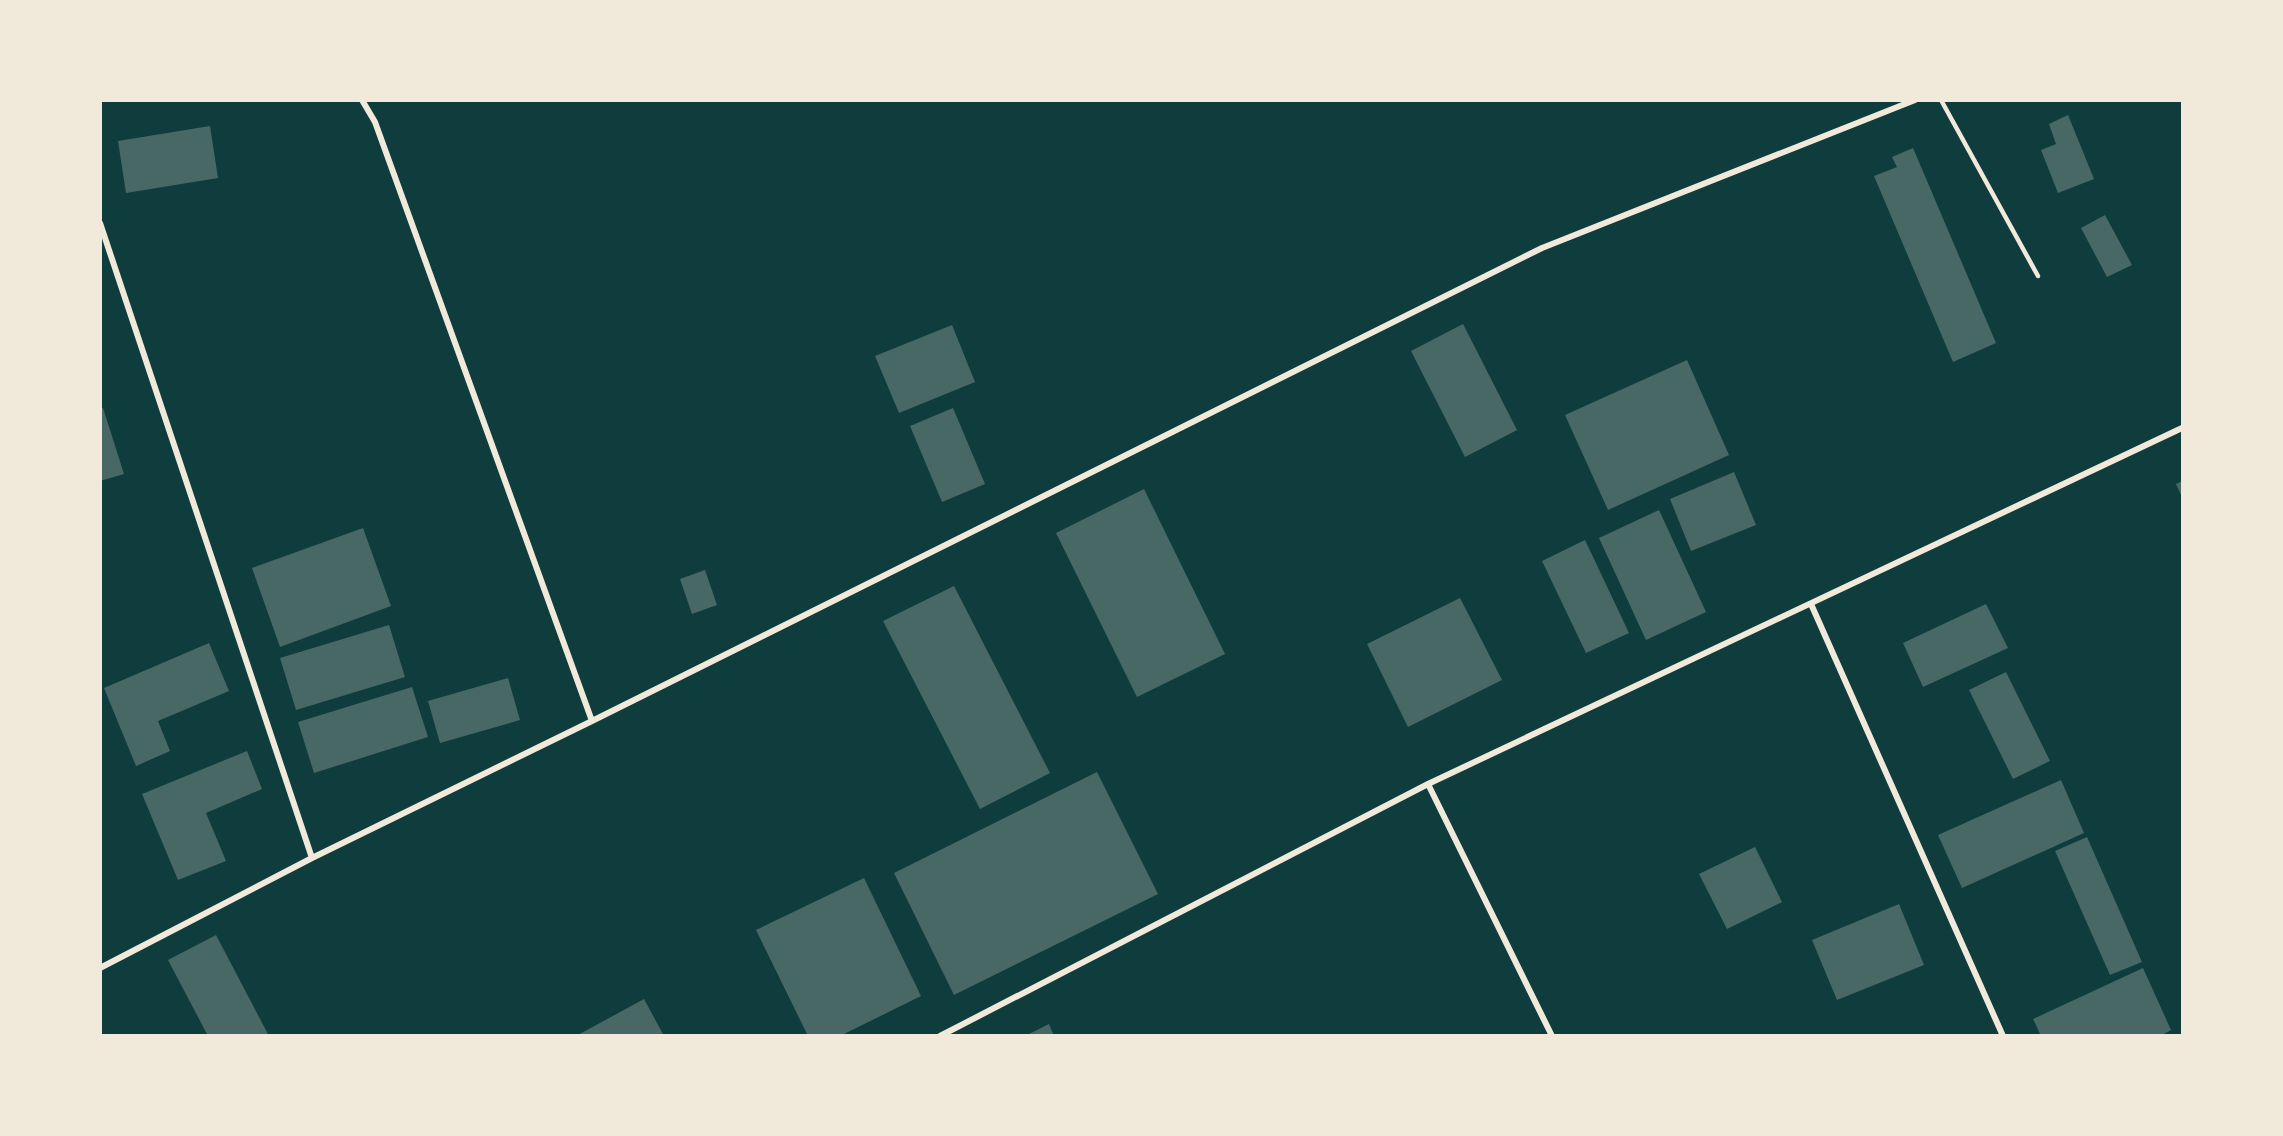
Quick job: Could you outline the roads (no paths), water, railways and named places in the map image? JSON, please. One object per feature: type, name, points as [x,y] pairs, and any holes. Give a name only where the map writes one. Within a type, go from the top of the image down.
[{"type":"street","points":[[362,100],[375,122],[592,721]]},
{"type":"street","points":[[100,968],[312,858],[1542,248],[1915,100]]},
{"type":"street","points":[[100,223],[312,858]]},
{"type":"street","points":[[940,1035],[1428,784],[2182,428]]},
{"type":"street","points":[[1811,604],[2003,1035]]},
{"type":"street","points":[[1428,784],[1552,1035]]},
{"type":"lane","points":[[1941,100],[2038,276]]}]
